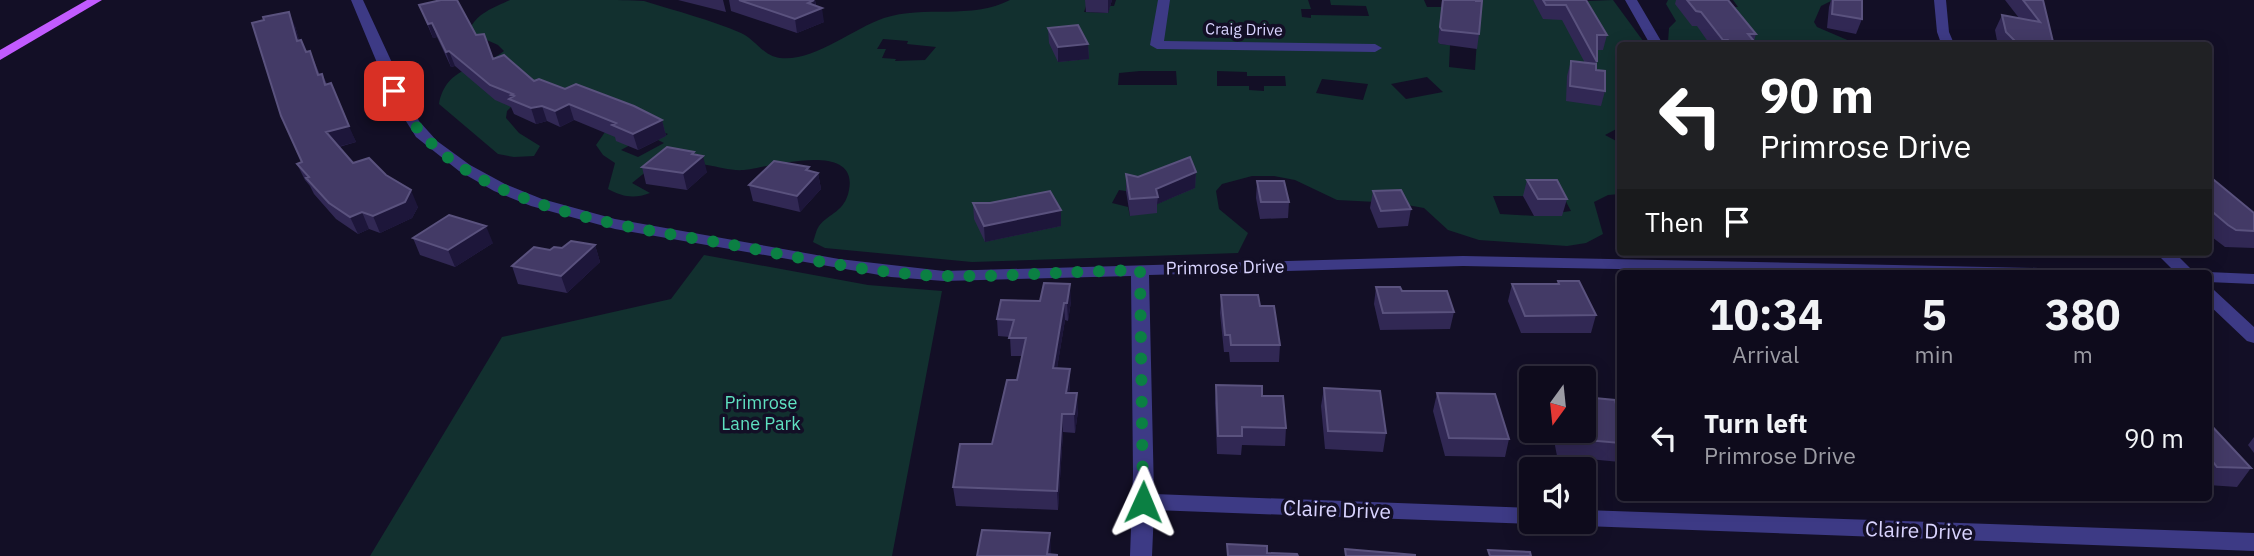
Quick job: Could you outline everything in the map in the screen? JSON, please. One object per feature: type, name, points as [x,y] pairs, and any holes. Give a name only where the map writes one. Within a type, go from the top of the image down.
[{"type":"main road","points":[[0,56],[96,0]]},
{"type":"street","name":"Primrose Drive","points":[[357,0],[378,46],[397,99],[429,142],[473,174],[527,198],[574,213],[638,228],[884,271],[944,276],[1463,261],[1582,261],[1924,270]]},
{"type":"street","name":"Craig Drive","points":[[1164,0],[1157,45],[1375,48]]},
{"type":"street","points":[[1631,0],[1656,42]]},
{"type":"street","points":[[1940,0],[1943,32],[1947,42]]},
{"type":"street","points":[[2168,256],[2183,270]]},
{"type":"street","points":[[1140,270],[1143,502],[1141,556]]},
{"type":"street","points":[[2212,277],[2254,279]]},
{"type":"street","points":[[2212,298],[2254,337]]},
{"type":"street","name":"Claire Drive","points":[[1143,502],[1519,516]]},
{"type":"street","name":"Claire Drive","points":[[1596,518],[2254,542]]},
{"type":"green space","points":[[510,0],[644,1],[741,33],[764,51],[780,58],[806,55],[872,23],[899,14],[980,9],[1010,0],[1088,0],[1084,12],[1108,13],[1116,0],[1308,0],[1311,9],[1301,9],[1302,17],[1311,18],[1311,15],[1369,16],[1366,6],[1331,5],[1330,0],[1424,0],[1427,7],[1469,7],[1466,0],[1533,0],[1535,3],[1613,0],[1644,42],[1617,42],[1617,129],[1605,135],[1617,141],[1617,194],[1608,195],[1594,202],[1603,234],[1586,243],[1567,246],[1479,240],[1448,230],[1424,208],[1396,203],[1337,200],[1295,180],[1252,176],[1222,184],[1216,191],[1219,209],[1248,233],[1238,253],[972,262],[825,248],[813,242],[819,226],[840,208],[849,190],[848,174],[840,165],[826,161],[808,160],[739,170],[695,163],[658,162],[632,183],[650,193],[639,196],[624,195],[608,189],[615,163],[603,155],[596,145],[612,122],[516,102],[507,111],[506,118],[519,133],[540,146],[534,156],[514,157],[498,154],[439,104],[443,91],[456,75],[504,51],[498,45],[469,32],[475,20]],"holes":[[[883,39],[936,47],[925,60],[895,61],[896,59],[882,58],[886,49],[877,49]],[[1477,39],[1475,70],[1449,67],[1450,45],[1440,44]],[[1176,71],[1177,85],[1118,85],[1119,73]],[[1217,71],[1247,72],[1247,76],[1285,76],[1286,86],[1264,86],[1264,91],[1249,90],[1249,86],[1217,86]],[[1427,77],[1443,92],[1406,99],[1391,84]],[[1322,79],[1368,84],[1363,100],[1316,93]],[[660,131],[668,134],[658,140],[664,143],[638,157],[621,150],[632,144],[620,139]],[[1119,190],[1171,198],[1130,216],[1128,207],[1112,203]],[[1493,196],[1563,196],[1571,211],[1535,216],[1500,214]]]},
{"type":"green space","points":[[1668,0],[1713,0],[1719,7],[1738,7],[1733,0],[1833,0],[1821,6],[1814,22],[1817,27],[1852,42],[1668,42],[1669,28],[1676,21],[1666,4]]},
{"type":"green space","name":"Primrose Lane Park","points":[[704,255],[868,285],[942,291],[892,556],[370,556],[502,337],[671,299]]},
{"type":"building","points":[[457,0],[476,35],[484,34],[493,59],[504,55],[534,81],[539,79],[565,89],[576,84],[634,106],[662,120],[633,134],[612,125],[616,123],[569,104],[555,111],[542,106],[531,108],[509,99],[513,94],[490,85],[449,51],[446,52],[432,23],[428,24],[419,5]]},
{"type":"building","points":[[739,0],[814,0],[808,3],[822,8],[795,19]]},
{"type":"building","points":[[1443,0],[1482,1],[1479,34],[1442,30]]},
{"type":"building","points":[[1543,0],[1586,0],[1607,35],[1597,35],[1597,62],[1566,5],[1546,5]]},
{"type":"building","points":[[1687,0],[1728,0],[1756,34],[1748,34],[1755,42],[1723,40],[1701,12],[1696,11]]},
{"type":"building","points":[[1833,0],[1862,0],[1862,19],[1832,14]]},
{"type":"building","points":[[2023,0],[2043,0],[2053,42],[2016,42],[2006,32],[2002,15],[2040,22]]},
{"type":"building","points":[[289,12],[297,41],[301,40],[306,52],[310,51],[318,75],[322,74],[325,85],[331,83],[349,126],[326,132],[353,163],[369,158],[386,175],[411,190],[405,202],[373,216],[362,212],[350,217],[329,203],[297,164],[302,162],[281,116],[252,23],[264,20],[263,17]]},
{"type":"building","points":[[1078,25],[1088,44],[1058,47],[1048,28]]},
{"type":"building","points":[[1571,61],[1596,64],[1596,70],[1605,71],[1605,91],[1570,86]]},
{"type":"building","points":[[667,147],[703,156],[683,173],[642,167]]},
{"type":"building","points":[[1190,157],[1196,172],[1156,189],[1158,197],[1130,199],[1126,174],[1138,177]]},
{"type":"building","points":[[774,161],[809,167],[806,170],[818,173],[797,196],[749,185]]},
{"type":"building","points":[[2212,178],[2254,213],[2254,231],[2236,230],[2212,211]]},
{"type":"building","points":[[1527,180],[1557,180],[1567,199],[1538,199]]},
{"type":"building","points":[[1257,181],[1284,181],[1289,202],[1261,202]]},
{"type":"building","points":[[1401,190],[1411,209],[1381,211],[1373,191]]},
{"type":"building","points":[[1050,191],[1061,210],[984,226],[973,203],[990,203]]},
{"type":"building","points":[[449,215],[486,226],[448,250],[413,238]]},
{"type":"building","points":[[571,241],[595,245],[561,276],[512,266],[534,247],[550,250],[554,247],[562,248]]},
{"type":"building","points":[[1558,281],[1579,281],[1596,315],[1525,316],[1512,284],[1559,284]]},
{"type":"building","points":[[1044,283],[1070,284],[1067,303],[1064,303],[1053,368],[1070,369],[1066,393],[1077,393],[1074,414],[1062,414],[1057,491],[953,487],[960,444],[992,444],[1007,380],[1017,380],[1026,338],[1009,338],[1014,320],[997,319],[1001,300],[1040,301]]},
{"type":"building","points":[[1376,287],[1400,287],[1402,291],[1447,291],[1454,312],[1383,313]]},
{"type":"building","points":[[1221,295],[1258,295],[1260,306],[1274,306],[1280,345],[1231,345],[1230,335],[1225,335]]},
{"type":"building","points":[[1216,385],[1262,386],[1262,396],[1283,396],[1286,428],[1242,427],[1242,436],[1218,436]]},
{"type":"building","points":[[1324,388],[1380,391],[1386,433],[1328,431]]},
{"type":"building","points":[[1437,393],[1495,394],[1509,439],[1449,438]]},
{"type":"building","points":[[1596,398],[1615,400],[1617,443],[1596,441]]},
{"type":"building","points":[[2212,426],[2251,468],[2217,467],[2212,461]]},
{"type":"building","points":[[982,530],[1050,533],[1047,554],[1057,556],[977,556]]},
{"type":"building","points":[[1227,544],[1267,546],[1267,553],[1298,556],[1228,556]]},
{"type":"building","points":[[1345,549],[1415,555],[1415,556],[1346,556]]},
{"type":"building","points":[[1488,550],[1530,552],[1531,556],[1490,556]]},
{"type":"route","points":[[394,91],[404,112],[429,142],[473,174],[554,208],[605,221],[868,269],[909,274],[944,276],[1140,270],[1143,502]]}]
